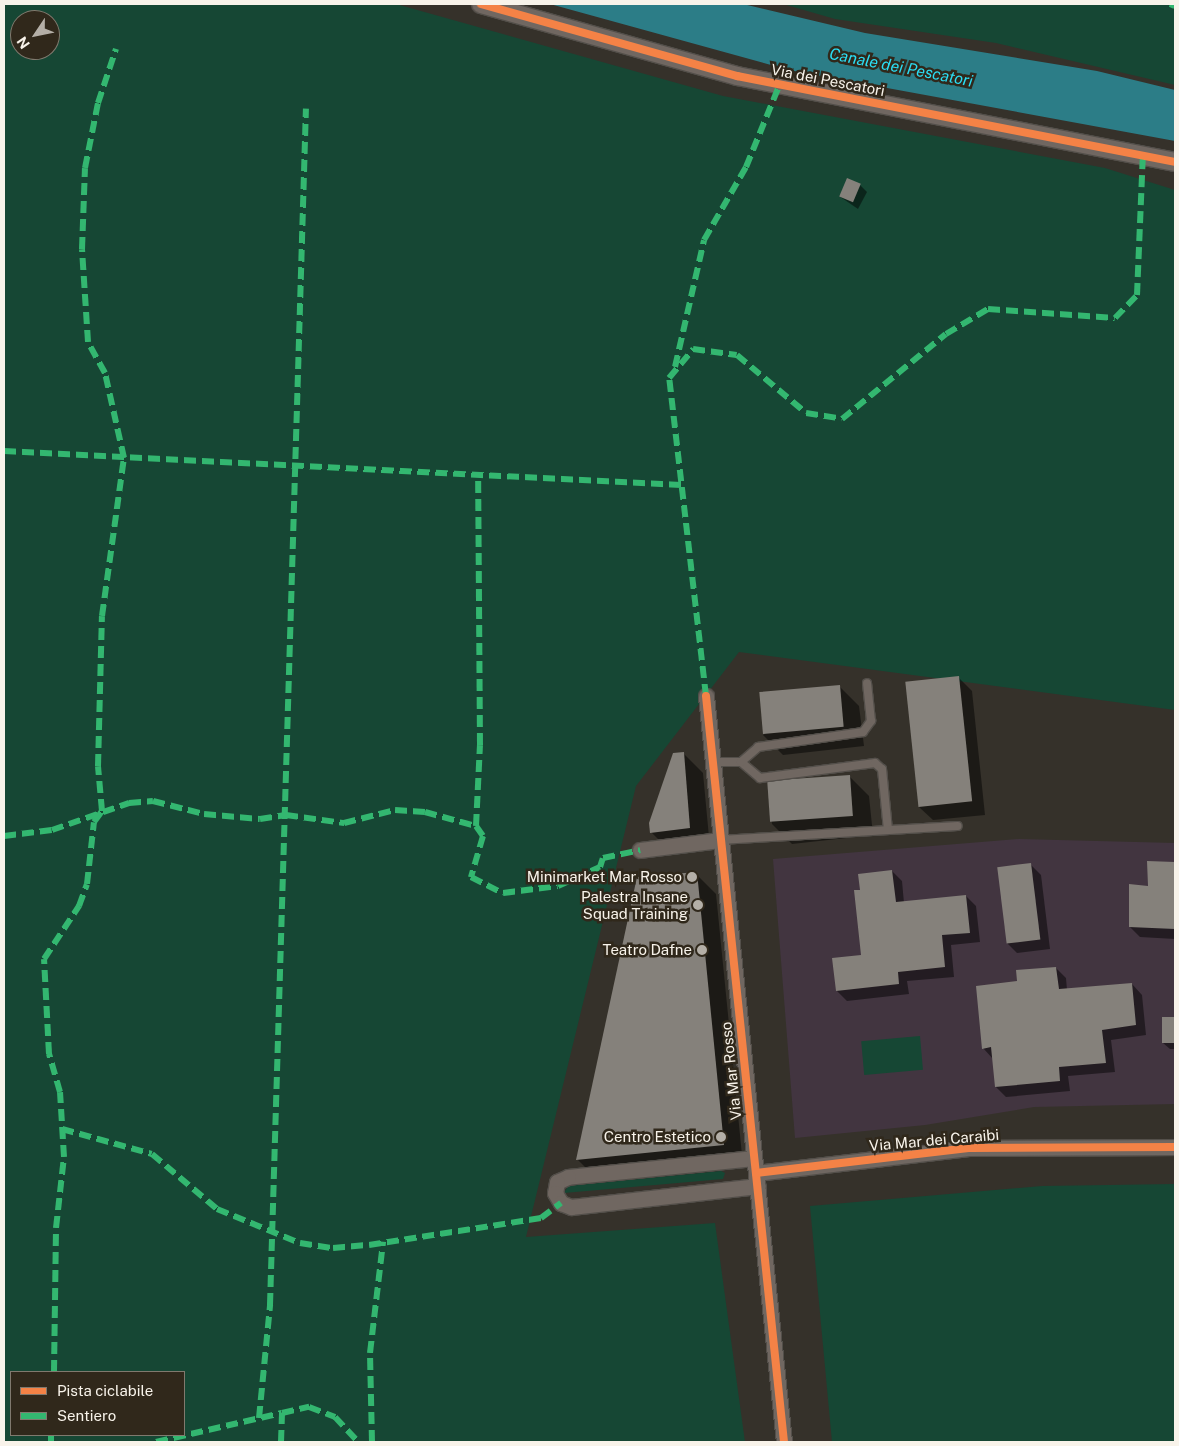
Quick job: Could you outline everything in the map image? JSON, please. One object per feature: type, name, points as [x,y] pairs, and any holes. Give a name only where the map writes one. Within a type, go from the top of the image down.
[{"type":"street","name":"Via dei Pescatori","points":[[481,4],[737,76],[1175,162]]},
{"type":"street","name":"Via Mar Rosso","points":[[706,696],[784,1442]]},
{"type":"street","points":[[640,850],[720,840]]},
{"type":"street","name":"Via Mar dei Caraibi","points":[[756,1173],[568,1177],[557,1182],[555,1193],[561,1203],[571,1207],[756,1173],[969,1148],[1175,1147]]},
{"type":"lane","points":[[741,762],[758,746],[863,732],[871,721],[867,683]]},
{"type":"lane","points":[[712,762],[741,762],[760,778],[874,763],[882,769],[888,830]]},
{"type":"lane","points":[[720,840],[958,826]]},
{"type":"shaded area","points":[[1019,839],[1175,843],[1175,1104],[1034,1107],[925,1125],[795,1138],[773,859]]},
{"type":"green space","points":[[4,4],[396,4],[723,96],[1105,168],[1175,190],[1175,710],[739,652],[636,786],[526,1237],[715,1223],[745,1442],[4,1442]]},
{"type":"green space","points":[[783,4],[1175,4],[1175,85],[996,43],[835,19]]},
{"type":"green space","points":[[920,1036],[923,1070],[864,1075],[861,1041]]},
{"type":"green space","points":[[721,1171],[725,1173],[723,1179],[564,1193],[568,1186]]},
{"type":"green space","points":[[1175,1184],[1175,1442],[832,1442],[810,1206],[1042,1186]]},
{"type":"water","name":"Canale dei Pescatori","points":[[550,4],[743,4],[865,33],[1097,71],[1175,90],[1175,141],[789,70]]},
{"type":"building","points":[[847,178],[861,184],[853,202],[839,196]]},
{"type":"building","points":[[959,676],[972,801],[918,807],[905,682]]},
{"type":"building","points":[[840,685],[844,727],[763,734],[759,692]]},
{"type":"building","points":[[684,752],[690,828],[650,833],[649,823],[673,753]]},
{"type":"building","points":[[850,775],[853,816],[770,822],[767,781]]},
{"type":"building","points":[[1147,861],[1175,862],[1175,929],[1129,927],[1129,884],[1148,886]]},
{"type":"building","points":[[1031,863],[1040,939],[1007,944],[997,867]]},
{"type":"building","points":[[892,870],[896,902],[966,895],[970,933],[942,935],[945,967],[898,972],[899,984],[836,991],[832,958],[861,955],[854,890],[860,890],[858,874]]},
{"type":"building","points":[[697,872],[724,1145],[576,1160],[637,877]]},
{"type":"building","points":[[1056,967],[1059,989],[1132,983],[1136,1025],[1102,1030],[1106,1063],[1059,1067],[1060,1081],[995,1087],[991,1047],[982,1049],[976,986],[1017,981],[1016,970]]},
{"type":"building","points":[[1162,1017],[1175,1017],[1175,1043],[1162,1043]]},
{"type":"marked path","points":[[1170,4],[1175,6]]},
{"type":"marked path","points":[[54,1371],[56,1228],[64,1157],[60,1092],[49,1054],[44,959],[79,906],[87,884],[94,822],[102,811],[98,766],[102,616],[124,458],[105,373],[88,342],[82,249],[85,168],[98,103],[116,49]]},
{"type":"marked path","points":[[675,367],[704,240],[746,167],[779,86]]},
{"type":"marked path","points":[[259,1418],[270,1305],[306,109]]},
{"type":"marked path","points":[[706,696],[669,378],[693,349],[737,355],[806,413],[842,419],[946,334],[988,309],[1115,318],[1137,295],[1143,154]]},
{"type":"marked path","points":[[4,451],[681,485]]},
{"type":"marked path","points":[[476,826],[480,745],[478,475]]},
{"type":"marked path","points":[[4,836],[52,830],[129,803],[153,801],[204,814],[260,819],[286,815],[344,823],[395,810],[425,812],[476,826],[483,836],[471,877],[503,893],[558,886],[600,867],[603,858],[640,850]]},
{"type":"marked path","points":[[62,1129],[152,1154],[217,1209],[300,1243],[333,1248],[369,1245],[541,1218],[561,1203]]},
{"type":"marked path","points":[[372,1442],[370,1353],[383,1242]]},
{"type":"marked path","points":[[281,1442],[282,1413],[309,1407],[335,1417],[358,1442]]},
{"type":"marked path","points":[[185,1435],[282,1413]]},
{"type":"marked path","points":[[51,1436],[51,1442]]},
{"type":"marked path","points":[[156,1442],[182,1436]]},
{"type":"cycle path","points":[[481,4],[737,76],[1175,162]]},
{"type":"cycle path","points":[[706,696],[784,1442]]},
{"type":"cycle path","points":[[756,1173],[969,1148],[1175,1147]]},
{"type":"place","name":"Minimarket Mar Rosso","points":[[692,877]]},
{"type":"place","name":"Palestra Insane Squad Training","points":[[698,905]]},
{"type":"place","name":"Teatro Dafne","points":[[702,950]]},
{"type":"place","name":"Centro Estetico","points":[[721,1137]]}]
